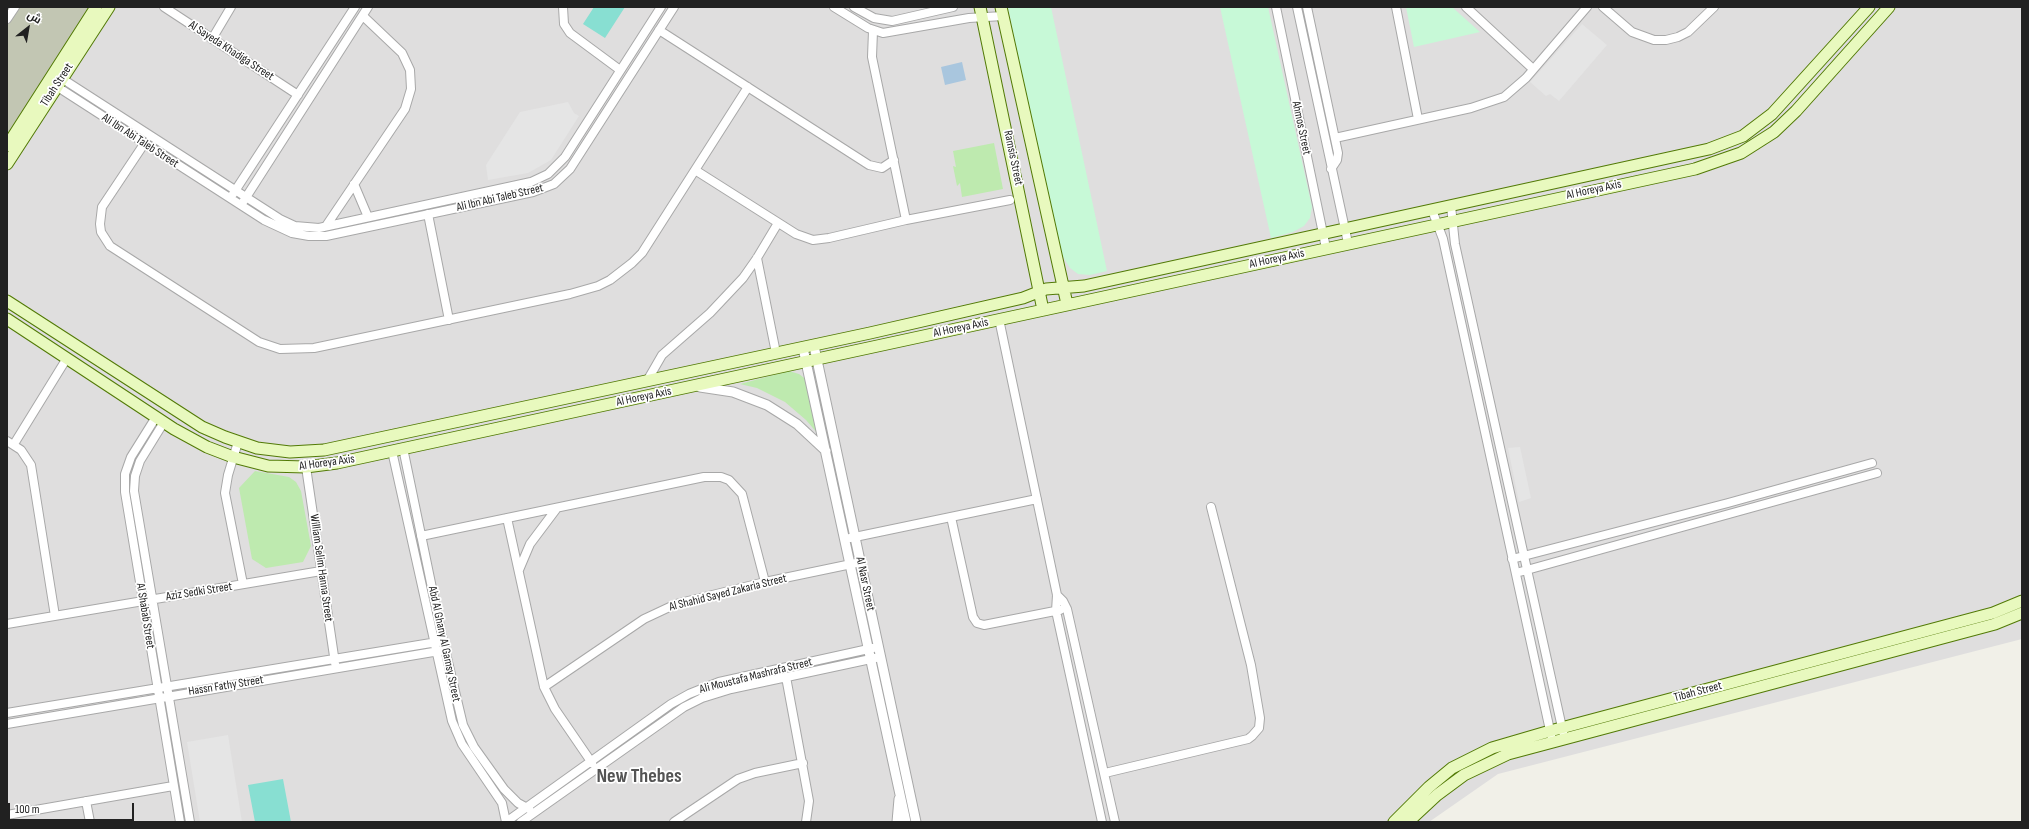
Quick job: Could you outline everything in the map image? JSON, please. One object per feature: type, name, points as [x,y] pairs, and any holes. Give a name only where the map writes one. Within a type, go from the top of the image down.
[{"type":"main road","name":"Tibah Street","points":[[7,164],[96,7]]},
{"type":"main road","name":"Tibah Street","points":[[9,139],[109,7]]},
{"type":"main road","name":"Al Horeya Axis","points":[[7,301],[181,415],[202,427],[238,442],[279,451],[324,450],[776,352],[809,347],[974,310],[1023,298],[1040,291],[1084,286],[1693,154],[1735,140],[1758,126],[1776,111],[1869,7]]},
{"type":"main road","name":"Al Horeya Axis","points":[[7,319],[160,420],[195,441],[233,457],[268,466],[306,467],[398,450],[697,386],[1438,223],[1695,169],[1741,153],[1766,138],[1789,119],[1889,7]]},
{"type":"main road","name":"Ramsis Street","points":[[981,12],[1043,310]]},
{"type":"main road","name":"Ramsis Street","points":[[1002,12],[1067,304]]},
{"type":"main road","points":[[974,310],[977,324]]},
{"type":"main road","name":"Tibah Street","points":[[1893,646],[1993,613],[2022,601]]},
{"type":"main road","name":"Tibah Street","points":[[1394,822],[1440,777],[1465,761],[1492,748],[1563,733],[1893,646],[1995,624],[2022,613]]},
{"type":"main road","name":"Tibah Street","points":[[1408,822],[1450,784],[1478,766],[1551,736]]},
{"type":"street","points":[[7,19],[15,7]]},
{"type":"street","name":"Al Sayeda Khadiga Street","points":[[164,7],[298,95]]},
{"type":"street","points":[[212,39],[231,7]]},
{"type":"street","points":[[230,199],[355,7]]},
{"type":"street","points":[[240,206],[368,7]]},
{"type":"street","points":[[563,7],[564,24],[570,33],[620,70]]},
{"type":"street","name":"Ali Ibn Abi Taleb Street","points":[[55,80],[295,226],[311,228],[530,182],[548,174],[561,162],[660,7]]},
{"type":"street","name":"Ali Ibn Abi Taleb Street","points":[[55,80],[144,144],[240,206],[264,220],[292,233],[317,236],[533,192],[560,180],[570,169],[674,7]]},
{"type":"street","points":[[834,7],[873,31],[887,33],[981,12],[1002,12]]},
{"type":"street","points":[[854,7],[874,18],[892,21],[953,7]]},
{"type":"street","name":"Ahmos Street","points":[[1276,7],[1326,248]]},
{"type":"street","name":"Ahmos Street","points":[[1296,7],[1348,243]]},
{"type":"street","points":[[1307,7],[1338,156],[1332,169]]},
{"type":"street","points":[[1396,7],[1418,119]]},
{"type":"street","points":[[1466,7],[1533,69]]},
{"type":"street","points":[[1335,138],[1495,101],[1512,92],[1587,7]]},
{"type":"street","points":[[1603,7],[1632,32],[1654,40],[1678,37],[1697,25],[1714,7]]},
{"type":"street","points":[[326,226],[405,109],[411,89],[410,70],[402,53],[362,16]]},
{"type":"street","points":[[659,30],[869,165],[882,168],[894,160]]},
{"type":"street","points":[[873,31],[872,57],[906,220]]},
{"type":"street","points":[[144,144],[102,208],[100,224],[105,240],[117,251],[250,337],[280,349],[314,348],[583,291],[610,280],[627,268],[642,253],[748,87]]},
{"type":"street","points":[[695,170],[778,223],[805,238],[821,240],[906,220],[1010,200]]},
{"type":"street","points":[[354,184],[368,217]]},
{"type":"street","points":[[1451,206],[1452,220],[1563,733]]},
{"type":"street","points":[[1432,210],[1438,223],[1479,398],[1512,559],[1551,736]]},
{"type":"street","points":[[428,214],[449,320]]},
{"type":"street","points":[[647,381],[662,355],[727,296],[757,258],[778,223]]},
{"type":"street","points":[[757,258],[776,352]]},
{"type":"street","points":[[999,320],[1056,595],[1056,611],[1102,822]]},
{"type":"street","name":"Al Nasr Street","points":[[809,347],[837,449],[856,537],[874,648],[871,659],[906,822]]},
{"type":"street","points":[[55,616],[33,474],[27,457],[11,443],[67,358]]},
{"type":"street","name":"Al Nasr Street","points":[[812,360],[826,451],[851,564],[874,648],[880,657],[916,822]]},
{"type":"street","points":[[697,386],[733,392],[767,404],[797,424],[826,451],[837,449]]},
{"type":"street","name":"Al Shabab Street","points":[[160,420],[140,461],[134,483],[135,499],[190,822]]},
{"type":"street","name":"Al Shabab Street","points":[[160,420],[131,457],[124,483],[180,822]]},
{"type":"street","points":[[238,442],[228,475],[225,493],[243,584]]},
{"type":"street","name":"Abd Al Ghany Al Gamsy Street","points":[[398,450],[421,536],[439,641]]},
{"type":"street","name":"Abd Al Ghany Al Gamsy Street","points":[[398,450],[439,641],[455,729],[462,744],[502,803],[506,822]]},
{"type":"street","points":[[1512,559],[1872,463]]},
{"type":"street","name":"William Selim Hanna Street","points":[[306,467],[336,668]]},
{"type":"street","points":[[1516,573],[1877,473]]},
{"type":"street","points":[[421,536],[704,477],[721,477],[737,486],[742,494],[765,582]]},
{"type":"street","points":[[846,539],[1037,499]]},
{"type":"street","points":[[1105,773],[1248,739],[1259,728],[1260,718],[1251,665],[1211,506]]},
{"type":"street","points":[[519,570],[530,544],[557,508]]},
{"type":"street","points":[[951,517],[974,617],[977,623],[984,625],[1067,609]]},
{"type":"street","points":[[508,518],[544,687],[555,709],[592,763]]},
{"type":"street","name":"Al Shahid Sayed Zakaria Street","points":[[544,687],[644,619],[665,608],[688,600],[861,562]]},
{"type":"street","name":"Aziz Sedki Street","points":[[7,624],[321,571]]},
{"type":"street","points":[[1056,595],[1063,601],[1067,609],[1115,822]]},
{"type":"street","name":"Hassn Fathy Street","points":[[7,713],[439,641]]},
{"type":"street","name":"Ali Moustafa Mashrafa Street","points":[[506,822],[592,763],[671,704],[699,689],[719,682],[874,648]]},
{"type":"street","name":"Abd Al Ghany Al Gamsy Street","points":[[441,651],[466,732],[510,797],[526,808],[536,811]]},
{"type":"street","name":"Hassn Fathy Street","points":[[7,724],[441,651]]},
{"type":"street","name":"Ali Moustafa Mashrafa Street","points":[[521,822],[693,702],[721,691],[880,657]]},
{"type":"street","points":[[786,677],[809,801],[806,822]]},
{"type":"street","points":[[674,822],[738,779],[755,773],[803,763]]},
{"type":"street","points":[[7,815],[173,786]]},
{"type":"street","points":[[897,822],[900,790]]},
{"type":"street","points":[[86,801],[90,822]]},
{"type":"shaded area","points":[[7,7],[99,7],[7,156]]},
{"type":"shaded area","points":[[105,7],[2022,7],[2022,639],[1498,774],[1429,822],[7,822],[7,161]]},
{"type":"shaded area","points":[[594,7],[625,7],[605,38],[583,24]]},
{"type":"shaded area","points":[[1582,24],[1607,45],[1559,101],[1550,94],[1546,96],[1530,82]]},
{"type":"shaded area","points":[[962,62],[966,80],[945,85],[941,67]]},
{"type":"shaded area","points":[[568,102],[574,113],[579,116],[551,160],[528,173],[488,180],[486,165],[520,112]]},
{"type":"shaded area","points":[[1520,447],[1531,498],[1519,502],[1508,448]]},
{"type":"shaded area","points":[[228,735],[242,822],[200,822],[187,742]]},
{"type":"shaded area","points":[[283,779],[291,822],[255,822],[248,785]]},
{"type":"green space","points":[[1008,7],[1051,7],[1107,271],[1090,275],[1078,274],[1070,268],[1062,255],[1050,210]]},
{"type":"green space","points":[[1220,7],[1268,7],[1312,207],[1310,218],[1304,226],[1293,232],[1271,238]]},
{"type":"green space","points":[[1406,7],[1452,7],[1480,32],[1414,47]]},
{"type":"green space","points":[[994,143],[1003,189],[962,197],[960,183],[957,186],[953,166],[956,167],[953,151]]},
{"type":"green space","points":[[789,371],[799,374],[808,381],[818,434],[806,420],[785,402],[757,388],[740,384]]},
{"type":"green space","points":[[255,471],[289,477],[296,482],[301,491],[311,546],[303,562],[266,568],[252,559],[239,488]]},
{"type":"district","name":"New Thebes","points":[[639,777]]}]
